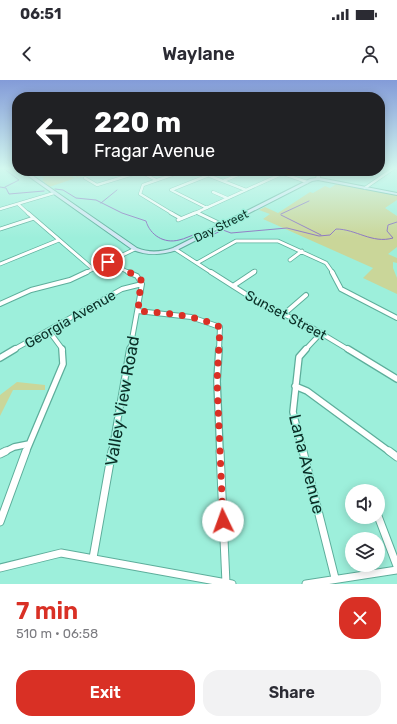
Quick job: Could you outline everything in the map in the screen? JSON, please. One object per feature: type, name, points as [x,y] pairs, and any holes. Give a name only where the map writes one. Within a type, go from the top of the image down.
[{"type":"street","points":[[141,192],[140,195],[179,219],[243,192]]},
{"type":"street","points":[[174,192],[207,208]]},
{"type":"street","points":[[213,192],[228,198]]},
{"type":"street","name":"Day Street","points":[[54,193],[135,248],[143,252],[155,253],[175,249],[288,192]]},
{"type":"street","points":[[382,192],[397,194]]},
{"type":"street","points":[[0,209],[54,193]]},
{"type":"street","points":[[18,204],[93,269]]},
{"type":"street","points":[[197,212],[223,225]]},
{"type":"street","points":[[0,230],[34,218]]},
{"type":"street","points":[[0,264],[59,240]]},
{"type":"street","points":[[197,263],[236,241],[278,241],[318,258],[332,268],[336,285],[341,289],[397,318]]},
{"type":"street","points":[[0,304],[31,290],[62,283],[135,248]]},
{"type":"street","name":"Sunset Street","points":[[175,249],[233,286],[321,333],[397,379]]},
{"type":"street","points":[[290,260],[302,251]]},
{"type":"street","points":[[108,262],[137,276],[142,284]]},
{"type":"street","points":[[233,286],[255,271]]},
{"type":"street","name":"Valley View Road","points":[[93,558],[142,284]]},
{"type":"street","name":"Georgia Avenue","points":[[0,358],[122,289],[142,284]]},
{"type":"street","points":[[284,314],[306,295]]},
{"type":"street","points":[[0,568],[48,554],[60,553],[229,583],[217,381],[220,327],[211,323],[162,312],[138,311]]},
{"type":"street","points":[[0,522],[29,444],[64,360],[64,354],[48,331]]},
{"type":"street","name":"Lana Avenue","points":[[321,333],[299,358],[293,412],[335,578]]},
{"type":"street","points":[[295,386],[307,391],[397,457]]},
{"type":"street","points":[[0,454],[29,444]]},
{"type":"street","points":[[381,524],[397,566]]},
{"type":"street","points":[[306,584],[335,578],[397,570]]},
{"type":"green space","points":[[310,192],[313,193],[316,192],[380,192],[397,195],[397,200],[385,208],[397,216],[397,247],[388,254],[397,258],[397,263],[393,262],[393,268],[397,278],[397,294],[363,278],[373,268],[263,219],[270,214],[259,210],[265,207],[278,213]]},
{"type":"green space","points":[[17,382],[45,385],[45,390],[13,390],[0,416],[0,395]]},
{"type":"waterway","points":[[8,192],[9,194],[38,192]]},
{"type":"waterway","points":[[65,192],[76,198],[96,200],[101,203]]},
{"type":"waterway","points":[[101,203],[115,192]]},
{"type":"waterway","points":[[281,214],[309,201]]},
{"type":"waterway","points":[[101,203],[122,213],[146,221],[154,234],[168,241],[197,234]]},
{"type":"waterway","points":[[281,215],[321,235]]},
{"type":"waterway","points":[[205,238],[223,230],[231,233],[287,228],[319,236],[330,235],[336,229],[350,231],[371,238],[385,239],[393,238],[387,231],[388,225],[397,222]]},
{"type":"route","points":[[108,262],[137,276],[141,280],[142,284],[138,311],[162,312],[211,323],[220,327],[217,381],[223,521]]}]
